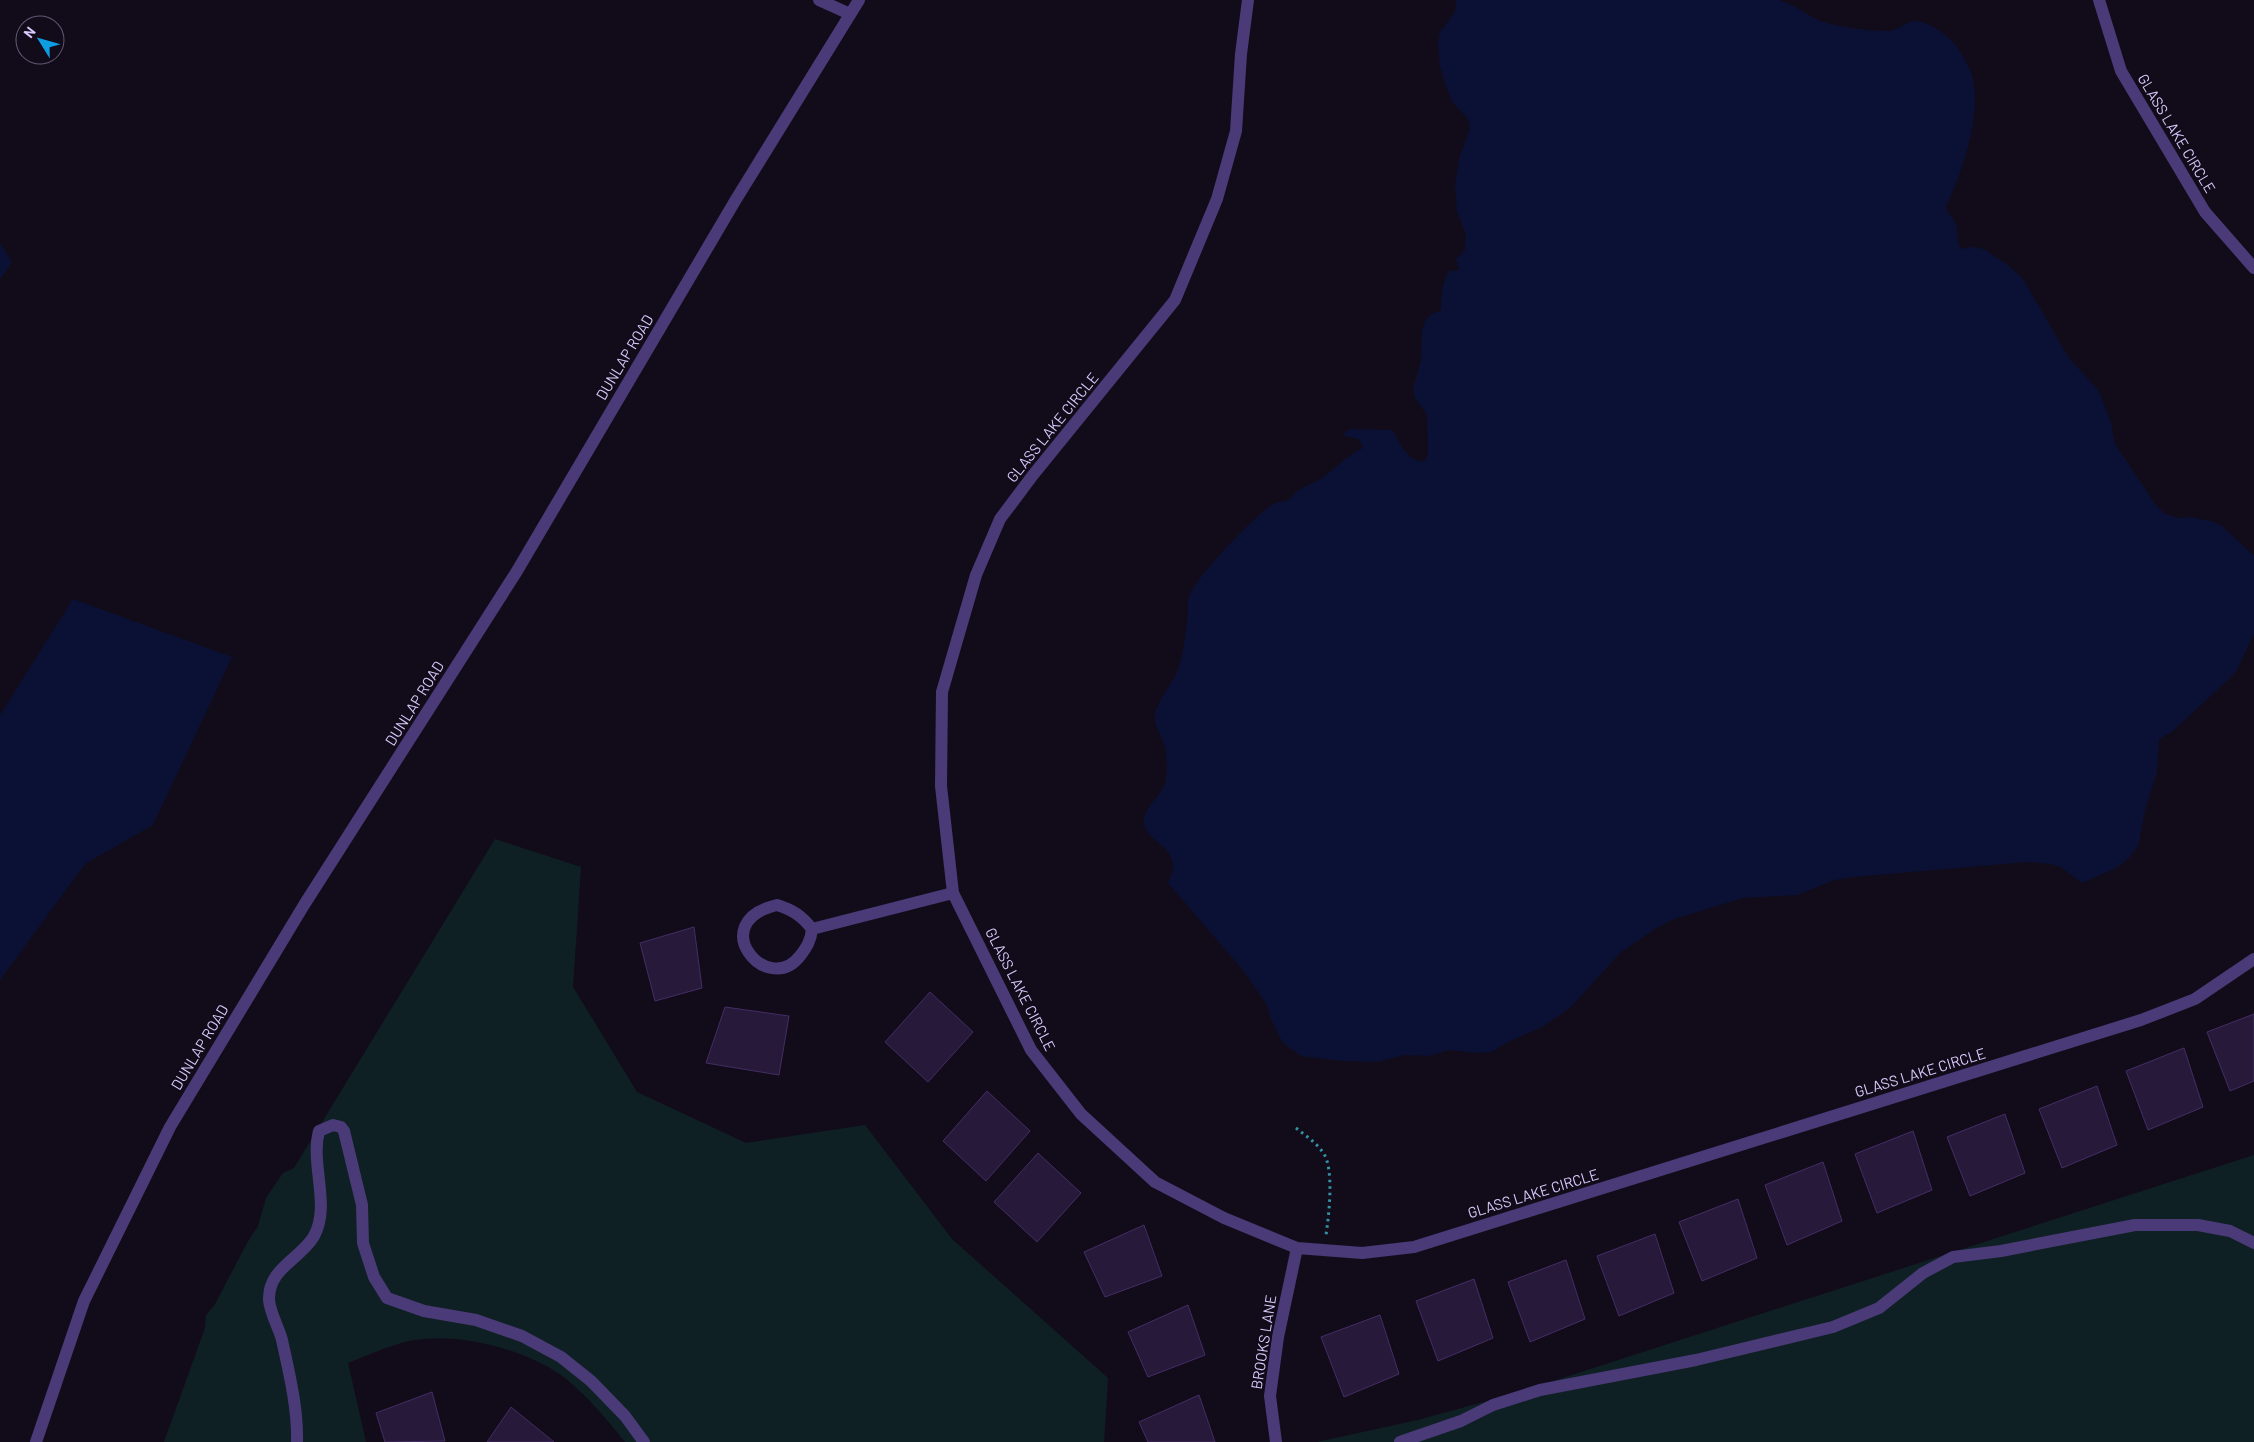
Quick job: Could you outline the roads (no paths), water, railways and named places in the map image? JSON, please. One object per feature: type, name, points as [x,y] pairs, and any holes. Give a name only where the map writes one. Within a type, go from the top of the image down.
[{"type":"street","points":[[819,0],[850,14]]},
{"type":"street","name":"DUNLAP ROAD","points":[[36,1442],[84,1301],[170,1127],[304,905],[517,571],[735,201],[859,0]]},
{"type":"street","name":"GLASS LAKE CIRCLE","points":[[1248,0],[1241,54],[1236,131],[1218,199],[1174,300],[1033,475],[1000,520],[976,575],[942,692],[941,786],[953,893],[1031,1050],[1081,1114],[1155,1182],[1224,1218],[1297,1248],[1362,1253],[1414,1247],[2141,1020],[2195,1000],[2254,959]]},
{"type":"street","name":"GLASS LAKE CIRCLE","points":[[2099,0],[2120,71],[2205,212],[2254,268]]},
{"type":"street","points":[[812,929],[953,893]]},
{"type":"street","points":[[777,905],[789,908],[803,917],[812,929],[812,939],[806,949],[798,959],[787,967],[771,968],[758,964],[749,956],[743,944],[743,929],[751,917],[762,909],[777,905]]},
{"type":"street","points":[[297,1442],[292,1392],[281,1339],[269,1300],[274,1278],[313,1237],[319,1217],[315,1144],[319,1131],[333,1125],[341,1127],[344,1131],[362,1205],[363,1243],[374,1277],[387,1298],[424,1311],[476,1320],[522,1336],[561,1357],[625,1416],[644,1442]]},
{"type":"street","points":[[1400,1442],[1461,1421],[1493,1406],[1540,1390],[1696,1360],[1833,1327],[1879,1308],[1923,1273],[1953,1257],[2002,1251],[2135,1225],[2198,1225],[2230,1231],[2254,1243]]},
{"type":"street","name":"BROOKS LANE","points":[[1276,1442],[1270,1396],[1278,1338],[1297,1248]]},
{"type":"water","points":[[1456,0],[1779,0],[1823,22],[1851,28],[1887,31],[1912,21],[1922,22],[1940,31],[1955,44],[1972,75],[1975,108],[1973,125],[1964,160],[1946,207],[1956,225],[1959,246],[1961,249],[1973,247],[1984,249],[2008,265],[2023,279],[2069,358],[2099,391],[2111,423],[2115,444],[2156,505],[2165,514],[2178,518],[2191,517],[2214,522],[2222,526],[2254,556],[2254,634],[2237,670],[2230,678],[2173,731],[2159,739],[2157,772],[2145,810],[2138,846],[2129,858],[2116,868],[2082,883],[2062,868],[2051,864],[2027,862],[1853,877],[1834,880],[1798,895],[1743,898],[1674,919],[1658,927],[1621,952],[1571,1007],[1544,1026],[1506,1043],[1492,1052],[1475,1053],[1450,1050],[1428,1056],[1405,1055],[1376,1062],[1342,1061],[1301,1056],[1283,1043],[1270,1017],[1267,1005],[1242,969],[1168,883],[1172,871],[1172,861],[1164,847],[1146,830],[1145,816],[1150,805],[1165,784],[1167,763],[1166,752],[1156,724],[1155,714],[1179,665],[1188,616],[1188,599],[1193,588],[1226,548],[1264,511],[1274,504],[1290,499],[1297,492],[1322,478],[1363,448],[1359,439],[1345,436],[1344,433],[1350,429],[1392,430],[1409,455],[1419,461],[1425,461],[1428,453],[1427,415],[1415,398],[1413,389],[1421,360],[1422,331],[1425,321],[1430,315],[1441,310],[1442,290],[1446,276],[1449,271],[1459,270],[1456,259],[1465,250],[1466,235],[1457,211],[1455,183],[1460,156],[1470,128],[1468,119],[1453,103],[1445,84],[1440,66],[1438,43],[1440,32],[1455,12]]},
{"type":"water","points":[[0,243],[12,262],[0,279]]},
{"type":"water","points":[[73,599],[232,657],[153,825],[85,864],[0,980],[0,715]]}]
